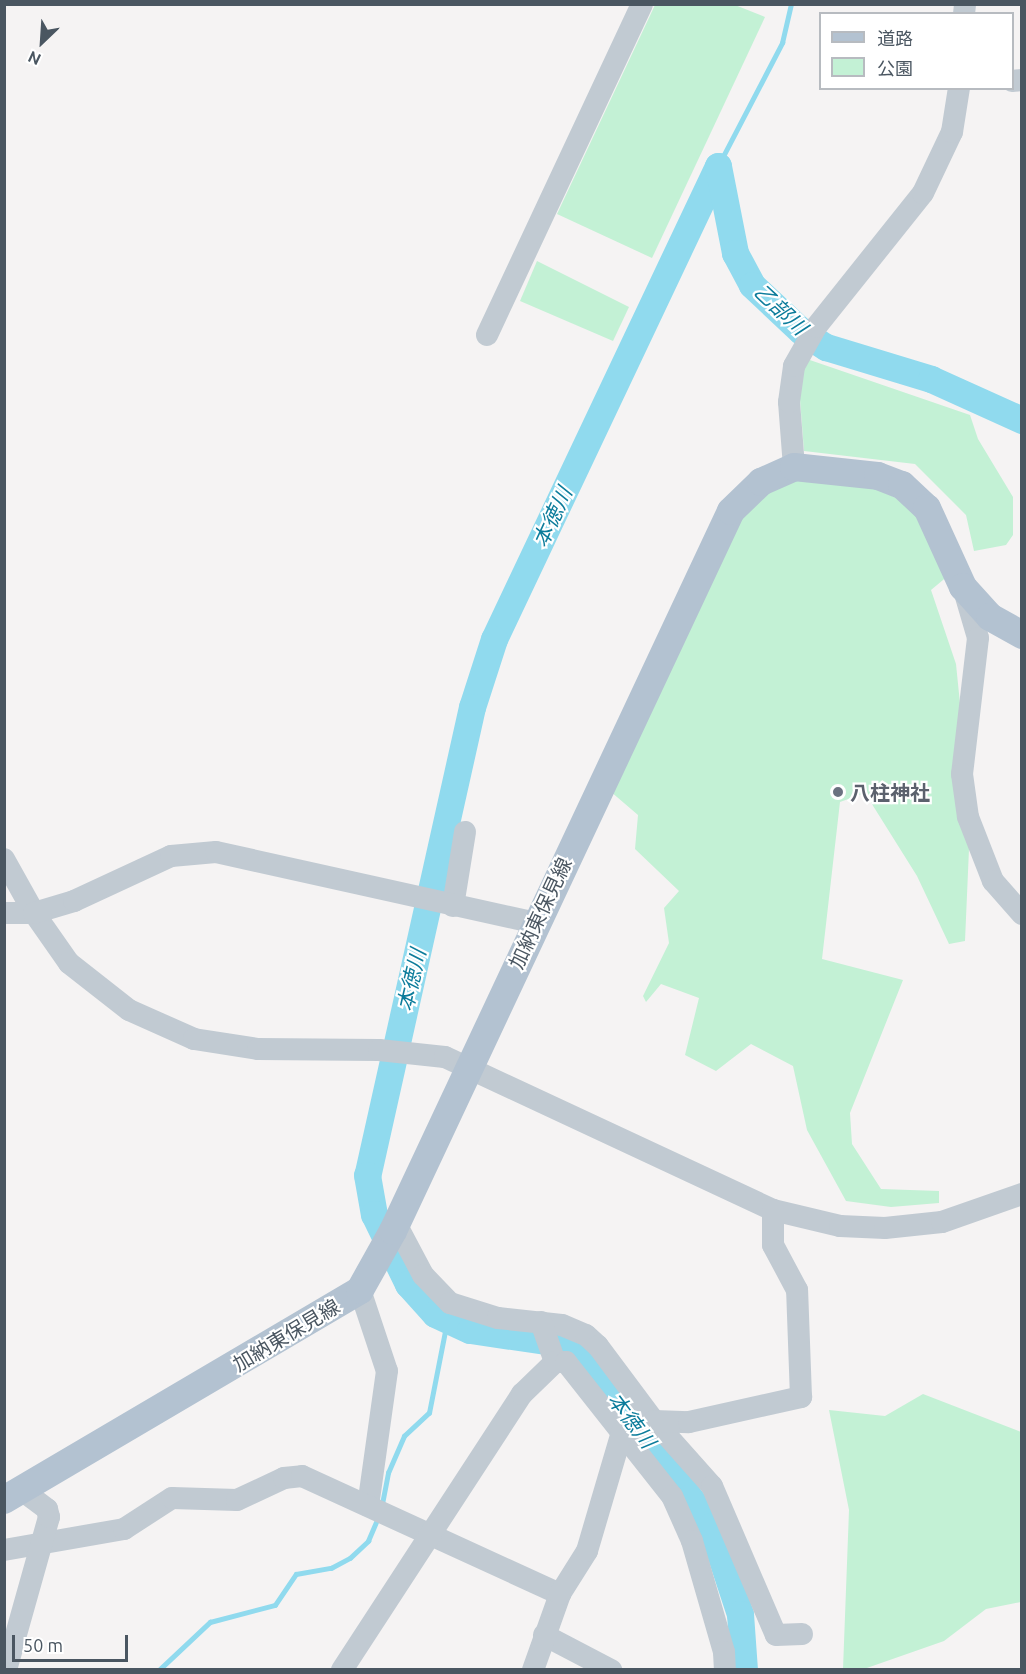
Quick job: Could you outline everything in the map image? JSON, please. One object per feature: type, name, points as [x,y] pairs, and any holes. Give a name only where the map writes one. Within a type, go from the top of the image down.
[{"type":"main road","points":[[794,467],[878,476],[902,485],[927,508],[963,587],[990,617],[1022,635]]},
{"type":"main road","name":"加納東保見線","points":[[14,1495],[360,1290],[391,1234],[535,923],[731,511],[761,482],[794,467]]},
{"type":"street","points":[[487,335],[642,4]]},
{"type":"street","points":[[794,467],[789,383],[810,336],[923,193],[952,132],[959,90]]},
{"type":"street","points":[[963,587],[978,638],[962,774],[968,817],[993,881],[1022,914]]},
{"type":"street","points":[[453,906],[465,832]]},
{"type":"street","points":[[4,913],[34,913],[74,901],[171,856],[193,853],[241,855],[453,906],[535,923]]},
{"type":"street","points":[[4,859],[34,913],[69,963],[97,988],[173,1032],[258,1049],[380,1050],[418,1053],[468,1066],[773,1210],[840,1226],[908,1227],[958,1218],[1022,1194]]},
{"type":"street","points":[[533,1670],[560,1594],[586,1551],[629,1434],[654,1421],[689,1422],[801,1397],[797,1290],[772,1245],[773,1210]]},
{"type":"street","points":[[391,1234],[433,1290],[450,1303],[498,1318],[541,1322],[586,1335],[654,1421],[712,1486],[776,1635],[802,1634]]},
{"type":"street","points":[[360,1290],[387,1371],[368,1506]]},
{"type":"street","points":[[541,1322],[555,1362]]},
{"type":"street","points":[[342,1670],[522,1394],[555,1362],[566,1362],[576,1370],[629,1434],[672,1496],[692,1541],[724,1652],[725,1670]]},
{"type":"street","points":[[4,1550],[42,1546],[124,1529],[167,1500],[237,1500],[293,1476],[368,1506],[560,1594]]},
{"type":"street","points":[[6,1670],[49,1517],[46,1509],[14,1495]]},
{"type":"street","points":[[544,1635],[611,1670]]},
{"type":"green space","points":[[655,5],[735,5],[765,17],[652,258],[557,214]]},
{"type":"green space","points":[[537,261],[629,307],[613,341],[520,301]]},
{"type":"green space","points":[[804,358],[970,415],[978,439],[1013,497],[1013,535],[1006,545],[974,551],[966,515],[915,464],[804,451],[799,387]]},
{"type":"green space","points":[[799,476],[870,483],[918,511],[949,575],[931,590],[956,664],[965,753],[970,826],[965,941],[949,944],[917,876],[865,793],[840,802],[822,959],[903,980],[850,1113],[852,1144],[881,1189],[939,1191],[939,1203],[891,1207],[846,1201],[807,1130],[793,1066],[751,1044],[716,1071],[685,1055],[699,998],[661,984],[646,1002],[643,996],[669,943],[664,908],[679,891],[635,849],[638,815],[610,791],[739,514],[767,489]]},
{"type":"green space","points":[[923,1394],[1021,1432],[1021,1602],[986,1609],[944,1641],[864,1669],[843,1669],[849,1510],[829,1410],[885,1416]]},
{"type":"waterway","name":"乙部川","points":[[718,166],[782,43],[791,4]]},
{"type":"waterway","name":"本徳川","points":[[718,166],[494,639],[472,707],[367,1175],[374,1214],[408,1284],[435,1314],[470,1330],[559,1343],[590,1364],[711,1526],[740,1614],[744,1670]]},
{"type":"waterway","name":"乙部川","points":[[718,166],[735,253],[752,285],[801,331],[826,347],[931,379],[1022,420]]},
{"type":"waterway","points":[[382,1504],[388,1473],[404,1436],[429,1413],[447,1321]]},
{"type":"waterway","points":[[159,1670],[210,1622],[275,1605],[296,1574],[331,1568],[350,1558],[368,1541],[378,1518]]},
{"type":"place","name":"八柱神社","points":[[838,792]]}]
